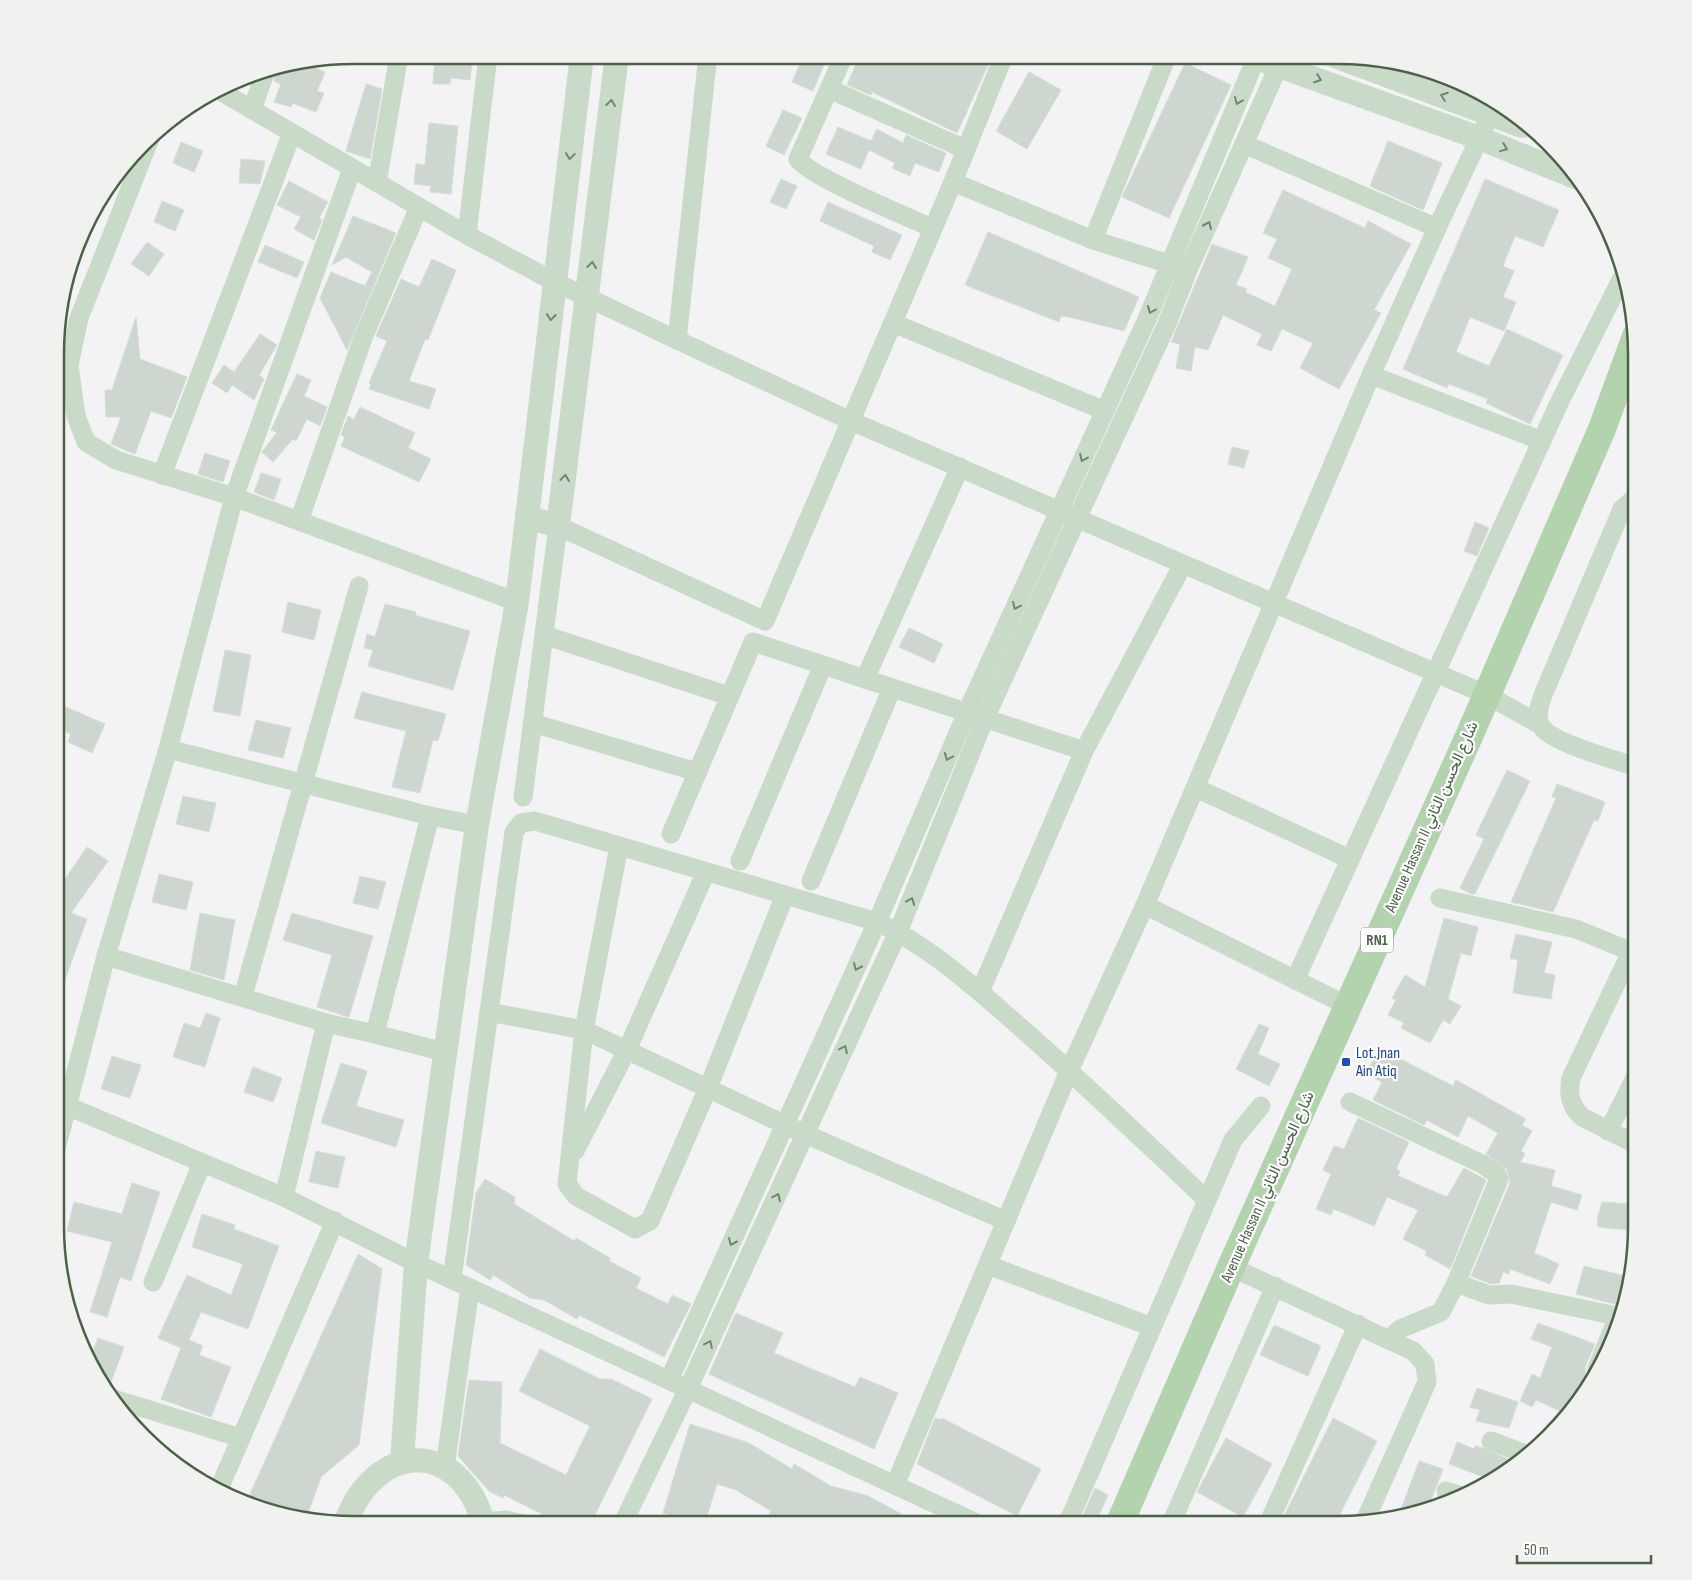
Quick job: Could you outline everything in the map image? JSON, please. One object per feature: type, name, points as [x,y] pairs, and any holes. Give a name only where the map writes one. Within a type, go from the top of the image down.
[{"type":"main road","name":"Avenue Hassan II شارع الحسن الثاني","points":[[1122,1516],[1231,1267],[1486,695],[1602,430],[1628,363]]},
{"type":"street","points":[[377,183],[397,64]]},
{"type":"street","points":[[467,235],[487,64]]},
{"type":"street","points":[[402,1462],[416,1263],[477,826],[517,602],[581,64]]},
{"type":"street","points":[[523,797],[588,298],[616,64]]},
{"type":"street","points":[[677,340],[707,64]]},
{"type":"street","points":[[840,64],[798,156],[800,162],[827,179],[932,228]]},
{"type":"street","points":[[527,517],[558,526],[765,621],[893,323],[1000,64]]},
{"type":"street","points":[[1093,240],[1164,64]]},
{"type":"street","points":[[670,1380],[877,922],[967,712],[1170,265],[1251,64]]},
{"type":"street","points":[[626,1516],[688,1389],[898,932],[985,718],[1166,326],[1188,270],[1278,64]]},
{"type":"street","points":[[1290,64],[1564,173]]},
{"type":"street","points":[[1360,64],[1492,109]]},
{"type":"street","points":[[252,110],[263,78]]},
{"type":"street","points":[[829,89],[965,149]]},
{"type":"street","points":[[226,94],[467,235],[588,298],[851,420],[1486,695],[1539,724],[1545,731],[1568,743],[1628,764]]},
{"type":"street","points":[[895,1485],[1069,1071],[1196,788],[1371,375],[1436,228],[1493,109]]},
{"type":"street","points":[[162,475],[292,134]]},
{"type":"street","points":[[1244,144],[1436,228]]},
{"type":"street","points":[[144,155],[80,318],[69,366],[76,416],[86,442],[116,460],[234,498],[517,602]]},
{"type":"street","points":[[64,1118],[106,956],[168,749],[234,498],[352,169]]},
{"type":"street","points":[[952,182],[1093,240],[1188,270]]},
{"type":"street","points":[[299,522],[363,338],[419,208]]},
{"type":"street","points":[[1295,980],[1542,441],[1619,284]]},
{"type":"street","points":[[893,323],[1105,411]]},
{"type":"street","points":[[1371,375],[1542,441]]},
{"type":"street","points":[[865,679],[960,468]]},
{"type":"street","points":[[1539,724],[1539,712],[1543,695],[1622,509],[1628,504]]},
{"type":"street","points":[[980,992],[1084,751],[1183,564]]},
{"type":"street","points":[[242,996],[359,586]]},
{"type":"street","points":[[544,635],[730,696]]},
{"type":"street","points":[[671,834],[753,642],[1084,751]]},
{"type":"street","points":[[740,861],[823,665]]},
{"type":"street","points":[[811,881],[892,688]]},
{"type":"street","points":[[533,723],[697,772]]},
{"type":"street","points":[[168,749],[430,816],[477,826]]},
{"type":"street","points":[[1196,788],[1350,859]]},
{"type":"street","points":[[375,1034],[430,816]]},
{"type":"street","points":[[452,1279],[514,832],[521,823],[535,821],[877,922],[898,932],[980,992],[1069,1071],[1207,1200]]},
{"type":"street","points":[[619,846],[584,1030],[567,1184],[576,1196],[635,1229],[650,1221],[708,1088],[785,895]]},
{"type":"street","points":[[569,1162],[627,1050],[706,872]]},
{"type":"street","points":[[1440,898],[1576,929],[1628,951]]},
{"type":"street","points":[[1145,905],[1348,1006]]},
{"type":"street","points":[[106,956],[326,1023],[444,1052]]},
{"type":"street","points":[[1628,965],[1571,1078],[1569,1087],[1570,1099],[1576,1111],[1582,1117],[1628,1140]]},
{"type":"street","points":[[489,1012],[584,1030],[805,1134],[1006,1221]]},
{"type":"street","points":[[284,1197],[326,1023]]},
{"type":"street","points":[[1608,1131],[1628,1092]]},
{"type":"street","points":[[1350,1102],[1482,1164],[1497,1174],[1498,1185],[1456,1283],[1441,1312],[1400,1329],[1389,1340]]},
{"type":"street","points":[[67,1106],[284,1197],[416,1263],[962,1516]]},
{"type":"street","points":[[1070,1516],[1233,1140],[1261,1106]]},
{"type":"street","points":[[153,1282],[202,1163]]},
{"type":"street","points":[[221,1483],[335,1221]]},
{"type":"street","points":[[988,1265],[1152,1328]]},
{"type":"street","points":[[1231,1267],[1358,1324],[1420,1357],[1428,1374],[1427,1382],[1368,1515]]},
{"type":"street","points":[[1456,1283],[1488,1295],[1511,1294],[1614,1316]]},
{"type":"street","points":[[1174,1516],[1275,1286]]},
{"type":"street","points":[[444,1468],[470,1288]]},
{"type":"street","points":[[1272,1516],[1358,1324]]},
{"type":"street","points":[[123,1402],[241,1438]]},
{"type":"street","points":[[1491,1441],[1520,1452]]},
{"type":"street","points":[[348,1516],[371,1480],[381,1471],[402,1462],[425,1461],[453,1473],[472,1496],[481,1516]]},
{"type":"building","points":[[434,64],[472,64],[470,80],[451,78],[450,84],[433,84]]},
{"type":"building","points":[[800,64],[824,64],[813,91],[792,82]]},
{"type":"building","points":[[856,64],[989,64],[957,133],[872,92],[871,95],[847,85]]},
{"type":"building","points":[[1185,64],[1231,85],[1169,218],[1122,197]]},
{"type":"building","points":[[312,67],[325,72],[317,91],[324,93],[316,112],[292,103],[291,107],[274,102],[281,84],[274,81],[275,75],[298,69]]},
{"type":"building","points":[[1029,72],[1061,90],[1027,149],[996,131]]},
{"type":"building","points":[[366,84],[382,89],[370,159],[346,151]]},
{"type":"building","points":[[783,110],[802,118],[784,155],[766,146]]},
{"type":"building","points":[[429,123],[458,126],[451,194],[430,192],[431,186],[414,184],[416,164],[425,165]]},
{"type":"building","points":[[838,127],[871,141],[877,129],[903,143],[906,135],[946,153],[939,172],[915,163],[910,176],[892,168],[895,163],[869,150],[861,169],[826,154]]},
{"type":"building","points":[[1388,141],[1442,163],[1423,210],[1370,186]]},
{"type":"building","points":[[181,142],[203,151],[194,172],[173,163]]},
{"type":"building","points":[[241,159],[265,161],[260,184],[239,183]]},
{"type":"building","points":[[781,179],[797,186],[786,209],[770,202]]},
{"type":"building","points":[[1485,179],[1559,210],[1543,247],[1515,236],[1503,266],[1514,271],[1503,297],[1516,302],[1504,331],[1470,317],[1456,352],[1489,366],[1507,329],[1563,355],[1530,424],[1486,403],[1488,399],[1449,384],[1447,388],[1403,369]]},
{"type":"building","points":[[289,181],[328,202],[319,218],[322,220],[314,240],[294,229],[301,217],[277,205]]},
{"type":"building","points":[[1283,190],[1365,228],[1368,221],[1411,244],[1374,310],[1381,313],[1339,389],[1300,368],[1313,343],[1282,329],[1271,351],[1257,345],[1262,334],[1223,315],[1208,350],[1195,347],[1191,371],[1176,368],[1180,344],[1171,342],[1212,244],[1248,257],[1236,285],[1247,289],[1245,292],[1275,306],[1292,269],[1268,258],[1277,239],[1263,233]]},
{"type":"building","points":[[162,201],[184,210],[175,231],[154,222]]},
{"type":"building","points":[[828,202],[902,235],[890,260],[872,252],[874,246],[820,221]]},
{"type":"building","points":[[353,216],[396,233],[347,350],[320,298],[331,272],[365,286],[372,272],[346,257],[332,265]]},
{"type":"building","points":[[988,232],[1139,297],[1124,331],[1069,317],[1061,316],[1059,322],[965,285]]},
{"type":"building","points":[[147,242],[164,254],[149,276],[131,264]]},
{"type":"building","points":[[265,245],[304,262],[297,278],[258,262]]},
{"type":"building","points":[[432,259],[456,270],[428,340],[425,339],[409,381],[436,389],[429,409],[369,389],[371,384],[369,383],[387,341],[376,336],[401,279],[419,287]]},
{"type":"building","points":[[136,317],[140,359],[187,377],[171,418],[151,411],[135,454],[111,444],[121,417],[106,417],[105,390],[112,390]]},
{"type":"building","points":[[260,334],[277,345],[259,375],[264,379],[254,400],[232,385],[227,393],[212,383],[224,365],[234,372]]},
{"type":"building","points":[[297,374],[311,380],[304,396],[327,407],[320,426],[307,419],[296,441],[293,439],[273,462],[262,452],[277,432],[271,430]]},
{"type":"building","points":[[360,407],[415,433],[408,448],[431,459],[419,482],[341,446],[345,437],[341,435],[348,416],[354,419]]},
{"type":"building","points":[[1232,447],[1249,451],[1244,468],[1228,464]]},
{"type":"building","points":[[205,453],[230,461],[223,482],[198,474]]},
{"type":"building","points":[[261,473],[281,479],[274,500],[254,492]]},
{"type":"building","points":[[1475,522],[1489,528],[1477,556],[1464,551]]},
{"type":"building","points":[[288,602],[321,610],[314,640],[282,632]]},
{"type":"building","points":[[385,604],[416,612],[415,615],[470,631],[453,690],[368,666],[373,650],[364,648],[367,634],[375,637]]},
{"type":"building","points":[[909,628],[943,644],[934,663],[899,647]]},
{"type":"building","points":[[225,650],[251,655],[240,716],[213,711]]},
{"type":"building","points":[[362,692],[446,714],[438,741],[433,740],[420,793],[392,787],[406,731],[354,718]]},
{"type":"building","points":[[64,706],[105,724],[92,753],[68,742],[71,734],[64,731]]},
{"type":"building","points":[[256,720],[291,728],[283,758],[248,750]]},
{"type":"building","points":[[1507,770],[1530,781],[1475,894],[1471,894],[1460,888],[1484,839],[1476,835]]},
{"type":"building","points":[[1557,784],[1605,802],[1598,821],[1594,820],[1553,912],[1511,902],[1556,798],[1552,797]]},
{"type":"building","points":[[183,796],[216,803],[209,832],[176,824]]},
{"type":"building","points":[[87,847],[108,861],[71,913],[87,919],[64,982],[64,892],[64,881]]},
{"type":"building","points":[[159,874],[193,882],[186,910],[152,902]]},
{"type":"building","points":[[360,876],[386,882],[378,909],[353,903]]},
{"type":"building","points":[[200,913],[235,920],[224,980],[190,970]]},
{"type":"building","points":[[292,913],[373,936],[349,1017],[317,1007],[332,955],[283,940]]},
{"type":"building","points":[[1444,918],[1478,927],[1471,956],[1461,953],[1448,999],[1461,1006],[1450,1024],[1443,1020],[1430,1043],[1401,1028],[1404,1023],[1388,1015],[1396,1000],[1392,998],[1405,975],[1425,987]]},
{"type":"building","points":[[1516,934],[1552,942],[1544,973],[1555,975],[1551,999],[1513,993],[1518,960],[1510,958]]},
{"type":"building","points":[[206,1013],[220,1018],[205,1067],[173,1057],[184,1023],[200,1028]]},
{"type":"building","points":[[1259,1024],[1269,1028],[1258,1054],[1280,1064],[1269,1086],[1236,1069]]},
{"type":"building","points":[[1379,1048],[1453,1086],[1456,1080],[1526,1119],[1522,1125],[1532,1131],[1521,1151],[1525,1154],[1520,1162],[1555,1170],[1551,1186],[1582,1195],[1577,1210],[1551,1202],[1534,1253],[1559,1264],[1550,1284],[1510,1269],[1509,1274],[1503,1272],[1499,1283],[1491,1284],[1471,1276],[1510,1183],[1507,1169],[1486,1154],[1498,1133],[1468,1116],[1458,1137],[1427,1120],[1424,1125],[1373,1100],[1382,1082],[1366,1074]]},
{"type":"building","points":[[112,1056],[141,1065],[130,1098],[101,1089]]},
{"type":"building","points":[[341,1063],[367,1071],[356,1106],[404,1120],[396,1147],[321,1123]]},
{"type":"building","points":[[253,1067],[282,1078],[273,1102],[244,1092]]},
{"type":"building","points":[[1358,1118],[1409,1142],[1396,1169],[1400,1171],[1398,1176],[1447,1197],[1464,1168],[1486,1180],[1450,1269],[1425,1255],[1427,1251],[1403,1239],[1418,1210],[1387,1197],[1374,1226],[1334,1209],[1331,1215],[1316,1209],[1331,1174],[1323,1170],[1334,1146],[1344,1149]]},
{"type":"building","points":[[316,1151],[345,1157],[338,1188],[309,1182]]},
{"type":"building","points":[[485,1179],[515,1197],[514,1204],[574,1241],[576,1238],[610,1258],[609,1261],[641,1278],[636,1288],[668,1304],[672,1295],[691,1304],[664,1357],[579,1315],[577,1319],[544,1300],[530,1298],[493,1275],[490,1280],[466,1265],[476,1193]]},
{"type":"building","points":[[132,1183],[160,1192],[131,1281],[120,1277],[107,1317],[90,1312],[112,1242],[67,1231],[74,1202],[122,1214]]},
{"type":"building","points":[[1602,1202],[1628,1204],[1628,1230],[1598,1227],[1597,1220]]},
{"type":"building","points":[[202,1214],[235,1225],[234,1229],[279,1246],[248,1329],[201,1312],[189,1340],[203,1346],[199,1355],[231,1367],[211,1417],[161,1399],[181,1348],[158,1338],[187,1275],[231,1295],[243,1264],[192,1247]]},
{"type":"building","points":[[358,1254],[382,1269],[359,1445],[321,1477],[308,1513],[249,1496]]},
{"type":"building","points":[[1584,1266],[1624,1276],[1617,1305],[1576,1294]]},
{"type":"building","points":[[736,1313],[783,1333],[774,1353],[855,1387],[860,1377],[898,1393],[874,1449],[709,1374]]},
{"type":"building","points":[[1538,1323],[1595,1344],[1585,1367],[1586,1375],[1561,1411],[1536,1400],[1532,1407],[1520,1401],[1532,1374],[1540,1378],[1552,1347],[1531,1339]]},
{"type":"building","points":[[1274,1325],[1321,1346],[1308,1376],[1260,1355]]},
{"type":"building","points":[[98,1338],[124,1347],[111,1383],[103,1371],[93,1352]]},
{"type":"building","points":[[540,1349],[600,1379],[611,1379],[652,1399],[594,1516],[546,1516],[504,1495],[503,1498],[489,1491],[458,1456],[469,1380],[502,1382],[500,1443],[566,1475],[590,1426],[519,1391]]},
{"type":"building","points":[[1477,1388],[1518,1402],[1509,1428],[1476,1421],[1480,1410],[1470,1407]]},
{"type":"building","points":[[935,1418],[940,1420],[942,1418],[1041,1469],[1017,1516],[917,1464]]},
{"type":"building","points":[[1333,1418],[1377,1441],[1339,1516],[1284,1516]]},
{"type":"building","points":[[690,1424],[749,1443],[792,1469],[794,1464],[831,1486],[868,1496],[905,1516],[768,1516],[771,1511],[736,1490],[717,1484],[707,1516],[673,1516],[663,1513]]},
{"type":"building","points":[[1226,1438],[1272,1464],[1244,1516],[1197,1492]]},
{"type":"building","points":[[1457,1442],[1474,1449],[1475,1446],[1483,1448],[1509,1460],[1483,1477],[1449,1464]]},
{"type":"building","points":[[1419,1461],[1443,1469],[1431,1501],[1401,1509]]},
{"type":"building","points":[[1095,1488],[1108,1495],[1099,1516],[1083,1516]]},
{"type":"place","name":"Lot.Jnan Ain Atiq","points":[[1346,1062]]}]
